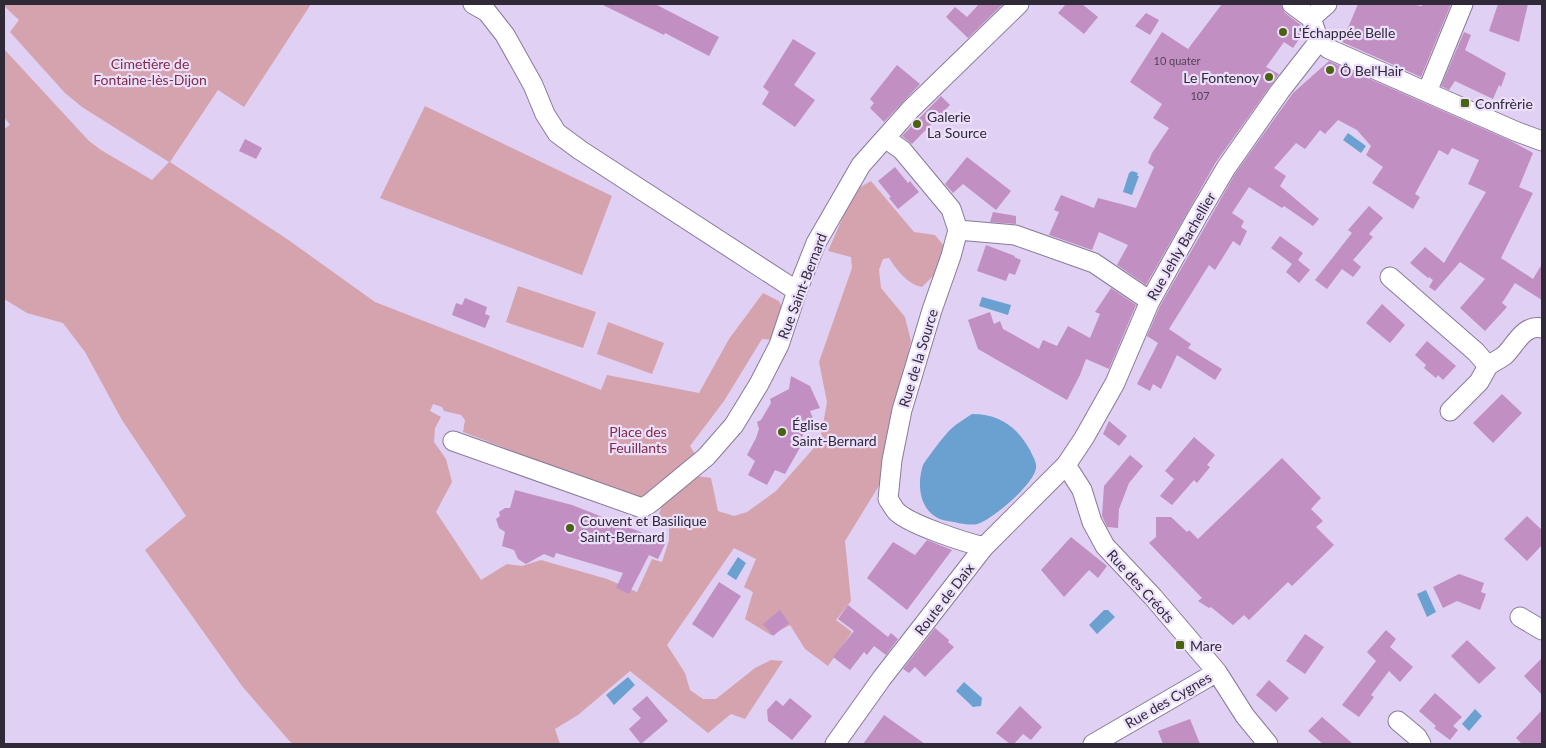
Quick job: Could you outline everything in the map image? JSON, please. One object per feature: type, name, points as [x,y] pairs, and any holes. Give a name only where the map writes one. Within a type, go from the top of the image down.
[{"type":"street","points":[[473,4],[487,12],[505,35],[533,86],[545,114],[557,132],[580,150],[797,291]]},
{"type":"street","name":"Rue Saint-Bernard","points":[[453,441],[642,508],[649,504],[706,457],[734,425],[760,384],[779,344],[816,243],[861,165],[911,109],[1020,4]]},
{"type":"street","points":[[1292,4],[1311,18],[1319,40],[1329,49],[1514,131],[1542,141]]},
{"type":"street","points":[[1311,18],[1327,4]]},
{"type":"street","points":[[1427,92],[1463,4]]},
{"type":"street","name":"Rue Jehly Bachellier","points":[[1066,465],[1084,438],[1114,383],[1150,301],[1226,168],[1280,91],[1319,40]]},
{"type":"street","points":[[885,138],[902,150],[951,210],[958,230],[1015,235],[1094,263],[1150,301]]},
{"type":"street","name":"Rue de la Source","points":[[958,230],[902,410],[892,460],[888,499],[897,512],[914,522],[970,544],[984,547]]},
{"type":"street","points":[[1390,278],[1476,352],[1488,366]]},
{"type":"street","points":[[1450,411],[1479,382],[1488,366],[1504,356],[1526,331],[1533,327],[1542,328]]},
{"type":"street","name":"Route de Daix","points":[[835,744],[882,678],[984,547],[1066,465]]},
{"type":"street","name":"Rue des Créots","points":[[1066,465],[1082,490],[1092,522],[1105,546],[1153,597],[1218,672],[1245,716],[1268,744]]},
{"type":"street","points":[[1520,617],[1542,630]]},
{"type":"street","name":"Rue des Cygnes","points":[[1093,744],[1218,672]]},
{"type":"street","points":[[1398,721],[1417,737],[1421,744]]},
{"type":"green space","points":[[4,4],[311,4],[244,107],[218,90],[170,162],[287,239],[375,302],[601,390],[607,375],[699,393],[729,339],[763,293],[779,301],[784,311],[774,340],[762,339],[724,401],[690,446],[698,459],[644,501],[463,432],[465,420],[461,415],[444,411],[442,407],[433,404],[430,411],[441,417],[435,428],[434,442],[446,459],[452,482],[436,512],[481,580],[507,564],[522,566],[541,560],[607,579],[637,592],[652,559],[662,562],[669,540],[669,526],[658,517],[663,502],[697,476],[711,478],[718,511],[734,516],[747,512],[776,491],[820,441],[827,402],[819,362],[852,268],[851,257],[828,251],[855,190],[871,181],[914,232],[935,235],[944,246],[934,275],[922,287],[907,280],[889,258],[883,259],[879,270],[881,288],[905,317],[911,341],[880,484],[845,541],[851,601],[836,620],[852,632],[828,666],[805,649],[790,625],[771,635],[745,619],[753,592],[744,587],[756,559],[734,548],[667,645],[685,673],[690,690],[703,699],[716,699],[755,668],[771,660],[783,661],[745,719],[731,714],[708,733],[630,671],[578,715],[555,729],[560,744],[292,744],[242,686],[145,550],[186,516],[122,420],[85,352],[63,323],[27,313],[4,299],[4,129],[10,125],[4,117],[4,49],[89,141],[101,150],[152,180],[169,162],[82,107],[65,93],[10,32],[19,20]]},
{"type":"green space","points":[[425,106],[612,196],[582,275],[380,198]]},
{"type":"green space","points":[[518,286],[596,312],[583,348],[506,322]]},
{"type":"green space","points":[[608,322],[664,343],[652,374],[597,354]]},
{"type":"water","points":[[1348,133],[1366,146],[1361,153],[1343,140]]},
{"type":"water","points":[[1132,171],[1138,173],[1137,176],[1139,176],[1132,195],[1123,192],[1129,173]]},
{"type":"water","points":[[982,297],[1011,305],[1008,315],[979,306]]},
{"type":"water","points":[[972,414],[991,416],[1007,423],[1025,442],[1035,461],[1036,468],[1029,482],[1013,499],[987,520],[972,525],[946,521],[930,513],[923,501],[920,479],[923,465],[940,441],[956,425]]},
{"type":"water","points":[[738,557],[746,563],[736,580],[727,574]]},
{"type":"water","points":[[1426,590],[1436,612],[1427,617],[1417,594]]},
{"type":"water","points":[[1104,610],[1108,610],[1115,617],[1097,634],[1089,625]]},
{"type":"water","points":[[628,677],[635,685],[614,705],[606,695]]},
{"type":"water","points":[[964,682],[982,698],[981,706],[973,707],[956,691]]},
{"type":"water","points":[[1475,709],[1482,716],[1469,731],[1462,724]]},
{"type":"building","points":[[601,4],[655,4],[719,37],[709,56],[665,33],[664,35]]},
{"type":"building","points":[[979,4],[1003,4],[968,38],[946,17],[955,7],[967,17]]},
{"type":"building","points":[[1066,4],[1082,4],[1098,17],[1084,34],[1058,13]]},
{"type":"building","points":[[1222,4],[1281,4],[1285,13],[1301,25],[1297,31],[1302,35],[1293,48],[1284,42],[1266,67],[1279,74],[1216,162],[1146,285],[1117,265],[1128,245],[1099,232],[1092,250],[1049,235],[1059,212],[1054,210],[1061,195],[1094,208],[1098,198],[1136,208],[1154,167],[1148,163],[1152,153],[1169,128],[1153,118],[1162,104],[1130,82],[1162,32],[1188,49]]},
{"type":"building","points":[[1358,4],[1409,4],[1422,6],[1423,4],[1451,4],[1421,77],[1342,42]]},
{"type":"building","points":[[1498,4],[1528,4],[1519,42],[1489,31]]},
{"type":"building","points":[[1146,13],[1159,20],[1150,35],[1135,26]]},
{"type":"building","points":[[1464,32],[1471,35],[1465,50],[1506,73],[1501,87],[1499,85],[1493,99],[1455,81],[1449,90],[1441,86]]},
{"type":"building","points":[[793,39],[816,53],[794,85],[815,100],[795,127],[762,104],[769,92],[763,87]]},
{"type":"building","points":[[1329,61],[1513,142],[1533,153],[1519,187],[1533,193],[1501,258],[1533,279],[1542,264],[1542,300],[1515,283],[1502,303],[1507,307],[1485,331],[1460,308],[1485,279],[1460,262],[1435,291],[1429,287],[1433,280],[1410,263],[1425,247],[1444,263],[1486,192],[1468,184],[1479,160],[1452,148],[1448,155],[1439,150],[1415,194],[1420,197],[1413,209],[1372,183],[1383,167],[1366,155],[1371,146],[1357,130],[1338,120],[1325,134],[1320,130],[1305,149],[1296,143],[1274,168],[1286,176],[1280,186],[1319,219],[1313,226],[1284,206],[1282,208],[1249,187],[1232,213],[1244,221],[1241,227],[1247,231],[1240,246],[1233,241],[1215,270],[1209,265],[1169,329],[1191,344],[1188,348],[1222,369],[1215,380],[1177,355],[1161,389],[1153,384],[1150,391],[1137,384],[1158,343],[1147,336],[1160,306],[1235,174],[1293,93]]},
{"type":"building","points":[[897,65],[920,84],[884,122],[870,108],[874,103],[870,99]]},
{"type":"building","points":[[941,96],[950,105],[912,144],[902,136]]},
{"type":"building","points":[[245,139],[262,148],[256,159],[239,151]]},
{"type":"building","points":[[967,157],[1011,191],[996,210],[963,184],[953,193],[945,184]]},
{"type":"building","points":[[895,167],[908,183],[910,181],[919,192],[898,209],[878,181]]},
{"type":"building","points":[[1369,206],[1383,218],[1369,234],[1373,237],[1353,260],[1361,267],[1353,277],[1342,269],[1327,289],[1315,280],[1352,233],[1348,230]]},
{"type":"building","points":[[993,212],[1016,216],[1016,224],[990,222]]},
{"type":"building","points":[[1280,236],[1303,253],[1298,260],[1310,270],[1299,283],[1286,272],[1292,264],[1271,248]]},
{"type":"building","points":[[986,245],[1021,260],[1015,275],[1009,273],[1006,281],[977,271]]},
{"type":"building","points":[[1111,288],[1136,305],[1109,369],[1086,359],[1067,400],[978,349],[968,320],[990,312],[994,324],[1000,321],[1003,329],[1039,349],[1043,340],[1057,346],[1068,326],[1090,338],[1100,314],[1095,312]]},
{"type":"building","points":[[465,298],[487,307],[485,314],[490,316],[485,328],[452,315],[456,303],[462,305]]},
{"type":"building","points":[[1382,304],[1405,325],[1390,343],[1366,323]]},
{"type":"building","points":[[1427,341],[1456,366],[1443,380],[1438,375],[1436,378],[1424,368],[1426,365],[1415,355]]},
{"type":"building","name":"Église Saint-Bernard","points":[[791,376],[810,386],[820,408],[810,411],[814,421],[809,422],[801,439],[802,444],[785,474],[775,470],[767,485],[748,475],[755,461],[747,455],[759,429],[757,422],[761,420],[771,403],[770,399],[789,389]]},
{"type":"building","points":[[1502,394],[1522,413],[1493,443],[1473,423]]},
{"type":"building","points":[[1109,421],[1127,436],[1119,446],[1103,434]]},
{"type":"building","points":[[1194,437],[1215,455],[1207,465],[1210,467],[1197,483],[1194,480],[1172,505],[1160,496],[1174,479],[1165,471]]},
{"type":"building","points":[[1130,455],[1143,466],[1129,483],[1119,509],[1118,528],[1107,527],[1102,516],[1104,486]]},
{"type":"building","points":[[1282,458],[1321,498],[1311,509],[1323,521],[1316,527],[1334,545],[1292,586],[1288,582],[1249,620],[1244,615],[1233,625],[1211,607],[1209,608],[1198,601],[1202,598],[1149,543],[1156,537],[1156,517],[1171,517],[1187,532],[1189,530],[1198,539]]},
{"type":"building","name":"Couvent et Basilique Saint-Bernard","points":[[515,490],[572,505],[666,542],[658,559],[649,555],[629,594],[616,588],[623,573],[556,553],[554,558],[544,554],[526,564],[518,559],[514,550],[502,546],[505,532],[499,528],[496,519],[500,516],[499,512],[505,508],[510,508]]},
{"type":"building","points":[[1527,516],[1542,530],[1542,545],[1527,561],[1504,539]]},
{"type":"building","points":[[1071,537],[1107,566],[1098,578],[1089,570],[1064,597],[1041,570]]},
{"type":"building","points":[[927,540],[952,550],[907,610],[867,578],[893,542],[915,555]]},
{"type":"building","points":[[1459,574],[1484,583],[1481,592],[1486,594],[1480,610],[1457,601],[1443,608],[1433,587]]},
{"type":"building","points":[[719,582],[741,596],[713,638],[692,624]]},
{"type":"building","points":[[848,605],[888,637],[891,633],[898,639],[886,655],[874,646],[867,655],[864,652],[850,670],[833,657],[854,631],[838,619]]},
{"type":"building","points":[[780,610],[789,623],[773,636],[763,624]]},
{"type":"building","points":[[935,628],[954,647],[925,677],[915,667],[909,673],[903,669]]},
{"type":"building","points":[[1386,630],[1396,639],[1390,647],[1413,667],[1400,682],[1389,671],[1371,695],[1374,697],[1359,717],[1342,705],[1376,661],[1367,652]]},
{"type":"building","points":[[1305,634],[1324,647],[1305,674],[1286,661]]},
{"type":"building","points":[[1467,640],[1496,668],[1479,684],[1451,656]]},
{"type":"building","points":[[1542,658],[1542,695],[1524,676]]},
{"type":"building","points":[[1269,680],[1289,698],[1276,712],[1256,695]]},
{"type":"building","points":[[1435,693],[1462,717],[1453,726],[1458,730],[1450,740],[1434,728],[1436,726],[1419,711]]},
{"type":"building","points":[[647,696],[668,721],[641,744],[629,729],[641,718],[632,709]]},
{"type":"building","points":[[790,698],[812,716],[792,740],[768,721],[767,710],[776,700],[783,706]]},
{"type":"building","points":[[1020,706],[1042,727],[1031,740],[1023,734],[1014,744],[1010,744],[996,733]]},
{"type":"building","points":[[1542,710],[1542,744],[1522,744],[1516,738]]},
{"type":"building","points":[[884,715],[925,744],[863,744]]},
{"type":"building","points":[[1322,717],[1353,744],[1323,744],[1308,731]]},
{"type":"building","points":[[1190,719],[1200,744],[1163,744],[1158,731]]},
{"type":"place","name":"L'Échappée Belle","points":[[1283,32]]},
{"type":"place","name":"Ô Bel'Hair","points":[[1330,70]]},
{"type":"place","name":"Le Fontenoy","points":[[1269,77]]},
{"type":"place","name":"Confrèrie","points":[[1465,103]]},
{"type":"place","name":"Galerie La Source","points":[[917,124]]},
{"type":"place","name":"Église Saint-Bernard","points":[[782,432]]},
{"type":"place","name":"Couvent et Basilique Saint-Bernard","points":[[570,528]]},
{"type":"place","name":"Mare","points":[[1180,645]]},
{"type":"park label","name":"Cimetière de Fontaine-lès-Dijon","points":[[150,72]]},
{"type":"park label","name":"Place des Feuillants","points":[[638,440]]}]
